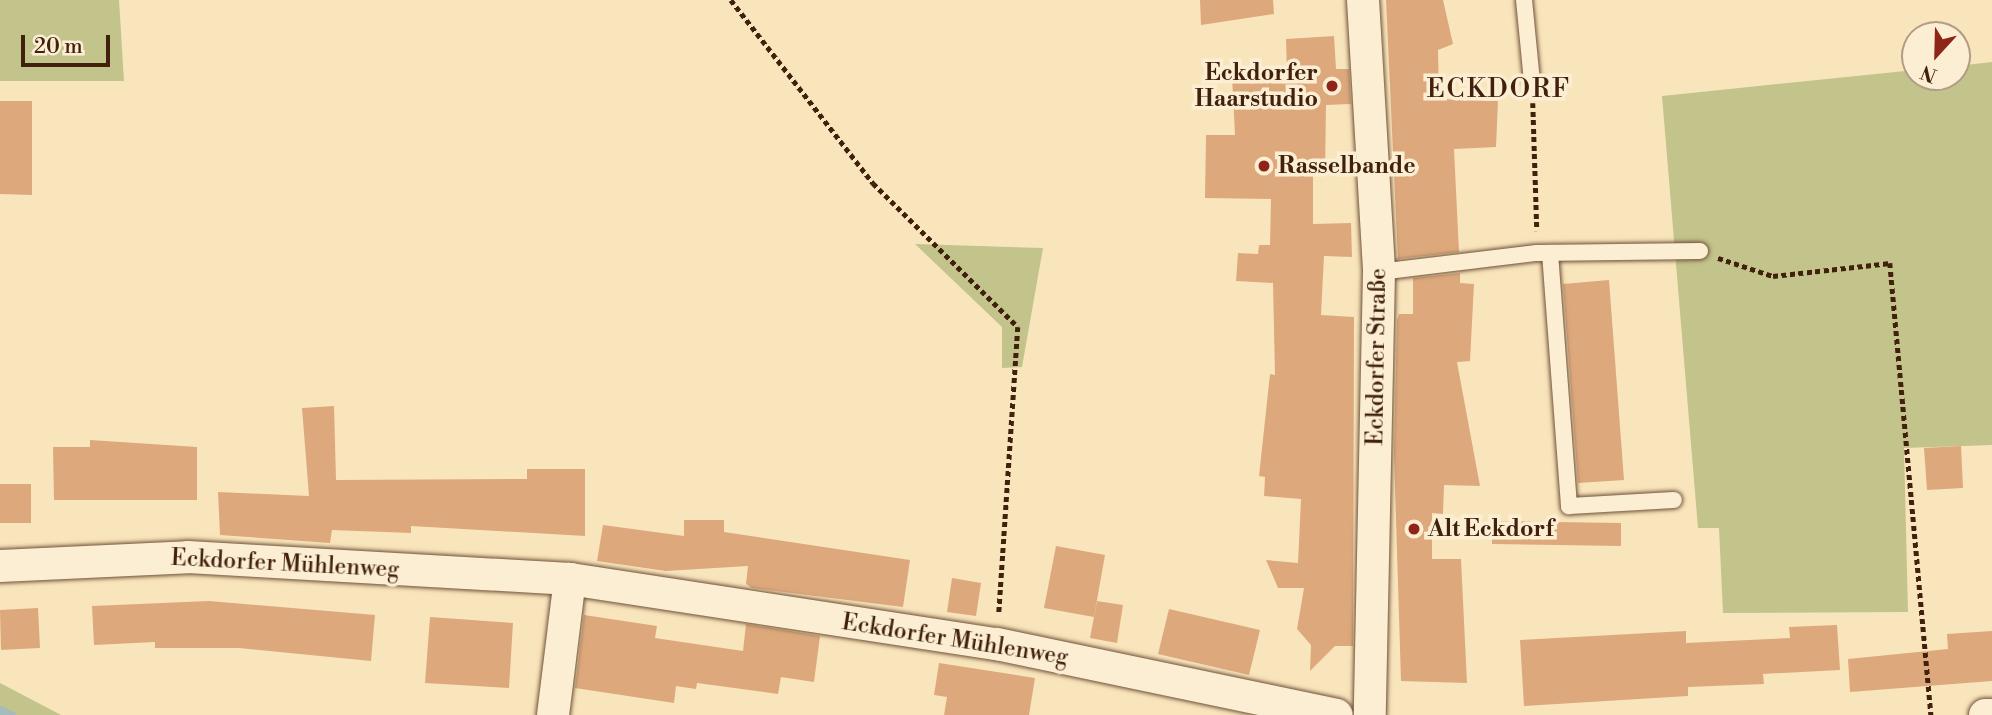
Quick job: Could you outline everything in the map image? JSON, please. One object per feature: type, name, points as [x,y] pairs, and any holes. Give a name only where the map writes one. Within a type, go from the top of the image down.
[{"type":"street","name":"Eckdorfer Straße","points":[[1363,0],[1379,272],[1370,715]]},
{"type":"street","name":"Eckdorfer Mühlenweg","points":[[0,566],[188,557],[570,579],[997,644],[1337,715]]},
{"type":"street","points":[[553,715],[570,579]]},
{"type":"street","points":[[1986,715],[1992,715]]},
{"type":"lane","points":[[1524,0],[1532,81]]},
{"type":"lane","points":[[1379,272],[1543,253],[1700,251]]},
{"type":"lane","points":[[1543,253],[1569,506],[1674,500]]},
{"type":"path","points":[[730,0],[873,183],[1018,327],[997,644]]},
{"type":"path","points":[[1532,81],[1543,253]]},
{"type":"path","points":[[1700,251],[1773,276],[1890,263],[1931,715]]},
{"type":"green space","points":[[0,0],[119,0],[124,81],[0,81]]},
{"type":"green space","points":[[1992,62],[1992,445],[1904,448],[1908,612],[1723,613],[1719,528],[1698,528],[1662,96],[1901,71],[1901,91],[1971,91],[1971,64]]},
{"type":"green space","points":[[915,244],[1043,248],[1022,367],[1002,368],[1002,327]]},
{"type":"green space","points":[[0,683],[61,715],[0,715]]},
{"type":"building","points":[[1200,0],[1273,0],[1274,14],[1201,25]]},
{"type":"building","points":[[1386,0],[1443,0],[1453,44],[1438,50],[1439,99],[1498,101],[1496,147],[1454,149],[1459,252],[1398,259]]},
{"type":"building","points":[[1334,36],[1336,69],[1349,69],[1351,104],[1326,105],[1325,174],[1313,174],[1313,224],[1351,223],[1352,257],[1324,256],[1321,315],[1354,317],[1353,646],[1335,646],[1310,671],[1311,645],[1297,629],[1304,588],[1278,588],[1266,560],[1298,563],[1301,499],[1264,496],[1265,477],[1259,476],[1270,374],[1275,375],[1273,283],[1236,281],[1238,253],[1258,254],[1259,245],[1270,245],[1271,199],[1205,198],[1206,135],[1235,135],[1232,76],[1287,73],[1286,39]]},
{"type":"building","points":[[0,101],[32,101],[32,195],[0,194]]},
{"type":"building","points":[[1460,273],[1460,283],[1474,284],[1470,361],[1457,362],[1480,486],[1444,485],[1443,514],[1432,513],[1432,559],[1461,559],[1467,683],[1401,681],[1394,454],[1397,320],[1399,314],[1413,314],[1413,278]]},
{"type":"building","points":[[1609,280],[1624,480],[1578,483],[1563,284]]},
{"type":"building","points":[[334,406],[336,480],[527,479],[527,469],[585,469],[585,536],[411,526],[411,533],[332,530],[330,543],[220,535],[218,492],[309,496],[302,408]]},
{"type":"building","points":[[90,440],[197,447],[197,500],[54,500],[53,447],[90,447]]},
{"type":"building","points":[[1961,446],[1963,488],[1927,490],[1924,448]]},
{"type":"building","points":[[0,484],[31,484],[31,523],[0,523]]},
{"type":"building","points":[[684,520],[724,520],[724,532],[910,560],[903,607],[752,588],[746,584],[748,566],[666,571],[597,561],[603,525],[684,536]]},
{"type":"building","points":[[1492,521],[1621,523],[1621,546],[1492,544]]},
{"type":"building","points":[[1056,546],[1105,555],[1094,617],[1044,608]]},
{"type":"building","points":[[952,578],[981,583],[976,616],[947,612]]},
{"type":"building","points":[[209,601],[375,615],[371,661],[239,648],[155,648],[155,642],[94,645],[92,606]]},
{"type":"building","points":[[1097,601],[1123,605],[1117,643],[1090,638]]},
{"type":"building","points":[[38,608],[40,648],[1,650],[0,610]]},
{"type":"building","points":[[1169,609],[1260,630],[1249,675],[1158,654]]},
{"type":"building","points":[[584,615],[657,626],[655,638],[743,651],[746,624],[820,636],[814,682],[781,677],[778,694],[697,683],[696,689],[676,686],[674,703],[575,688]]},
{"type":"building","points":[[430,617],[513,623],[509,688],[425,683]]},
{"type":"building","points":[[1837,625],[1840,670],[1763,674],[1764,684],[1688,687],[1688,696],[1524,706],[1520,640],[1686,631],[1686,643],[1790,638],[1789,627]]},
{"type":"building","points":[[1992,631],[1992,681],[1850,692],[1848,659],[1948,649],[1947,634]]},
{"type":"building","points":[[939,663],[1035,678],[1029,715],[944,715],[947,697],[934,695]]},
{"type":"waterway","points":[[0,710],[11,715]]},
{"type":"place","name":"Eckdorfer Haarstudio","points":[[1332,86]]},
{"type":"place","name":"Rasselbande","points":[[1264,166]]},
{"type":"place","name":"Alt Eckdorf","points":[[1414,529]]},
{"type":"district","name":"ECKDORF","points":[[1499,90]]}]
